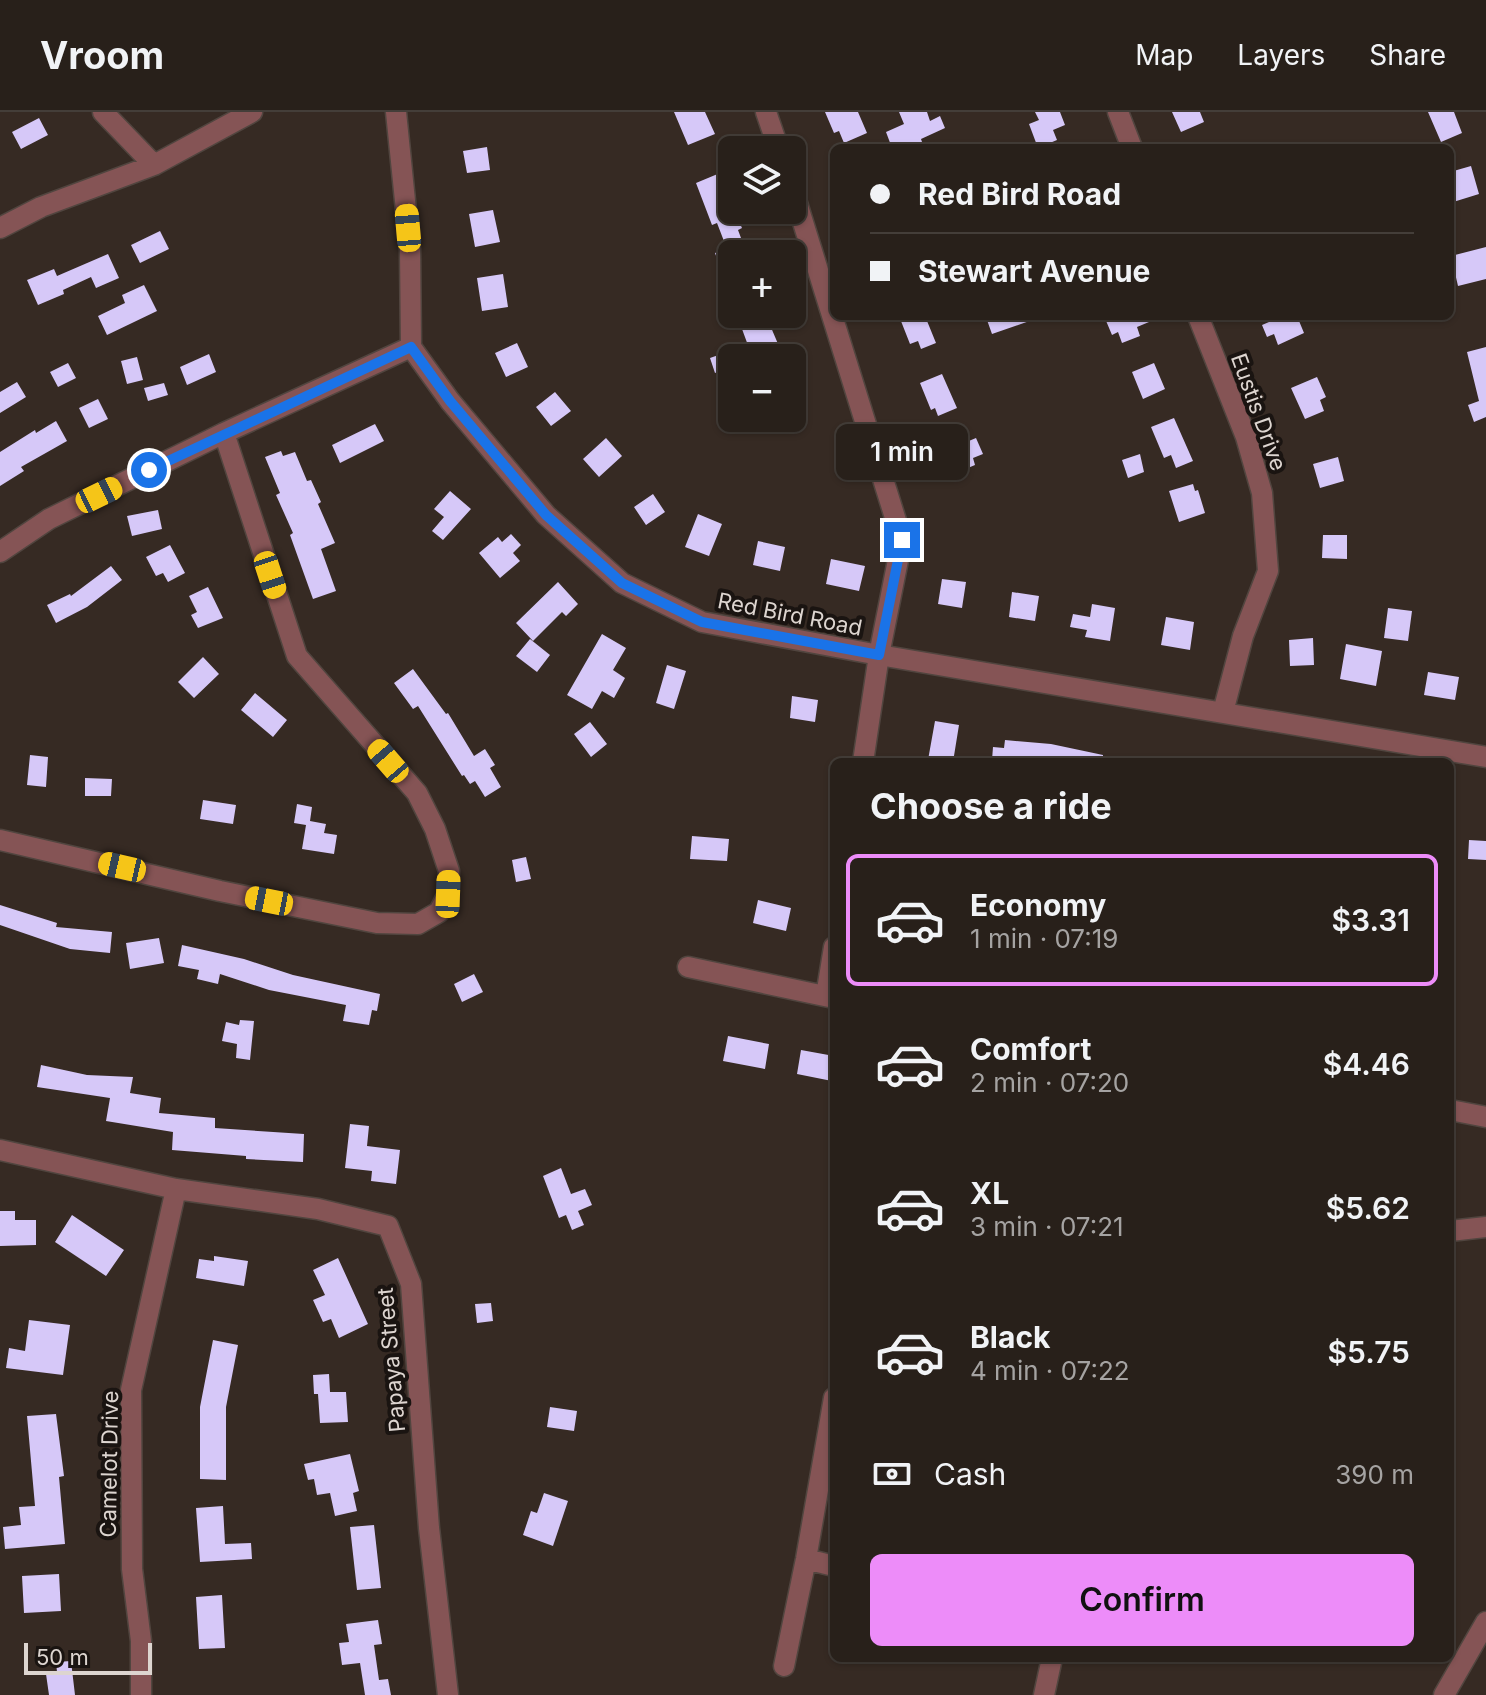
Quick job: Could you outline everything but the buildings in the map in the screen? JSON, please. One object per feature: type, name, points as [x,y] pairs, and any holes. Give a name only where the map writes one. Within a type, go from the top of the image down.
[{"type":"street","points":[[103,112],[154,165]]},
{"type":"street","points":[[0,228],[41,207],[154,165],[252,112]]},
{"type":"street","points":[[0,552],[49,519],[224,433],[411,347],[410,250],[396,112]]},
{"type":"street","points":[[766,112],[774,136]]},
{"type":"street","points":[[1118,112],[1130,144]]},
{"type":"street","points":[[804,224],[830,309]]},
{"type":"street","points":[[833,320],[902,540],[879,655],[864,758]]},
{"type":"street","name":"Eustis Drive","points":[[1200,320],[1246,437],[1262,493],[1268,571],[1243,636],[1223,712]]},
{"type":"street","name":"Red Bird Road","points":[[411,347],[450,401],[546,515],[622,583],[702,622],[879,655],[1486,757]]},
{"type":"street","points":[[0,840],[220,891],[377,923],[418,924],[439,912],[448,894],[449,871],[435,829],[417,793],[297,656],[224,433]]},
{"type":"street","points":[[688,967],[830,997]]},
{"type":"street","points":[[1454,1111],[1486,1117]]},
{"type":"street","name":"Papaya Street","points":[[0,1150],[176,1189],[318,1209],[388,1226],[411,1284],[429,1528],[448,1695]]},
{"type":"street","name":"Camelot Drive","points":[[141,1695],[141,1641],[132,1569],[131,1390],[176,1189]]},
{"type":"street","points":[[1454,1230],[1486,1227]]},
{"type":"street","points":[[784,1666],[830,1421]]},
{"type":"street","points":[[806,1559],[830,1565]]},
{"type":"street","points":[[1444,1695],[1486,1622]]},
{"type":"street","points":[[1044,1695],[1051,1662]]},
{"type":"route","points":[[149,470],[411,347],[450,401],[546,515],[622,583],[702,622],[879,655],[902,540]]}]
